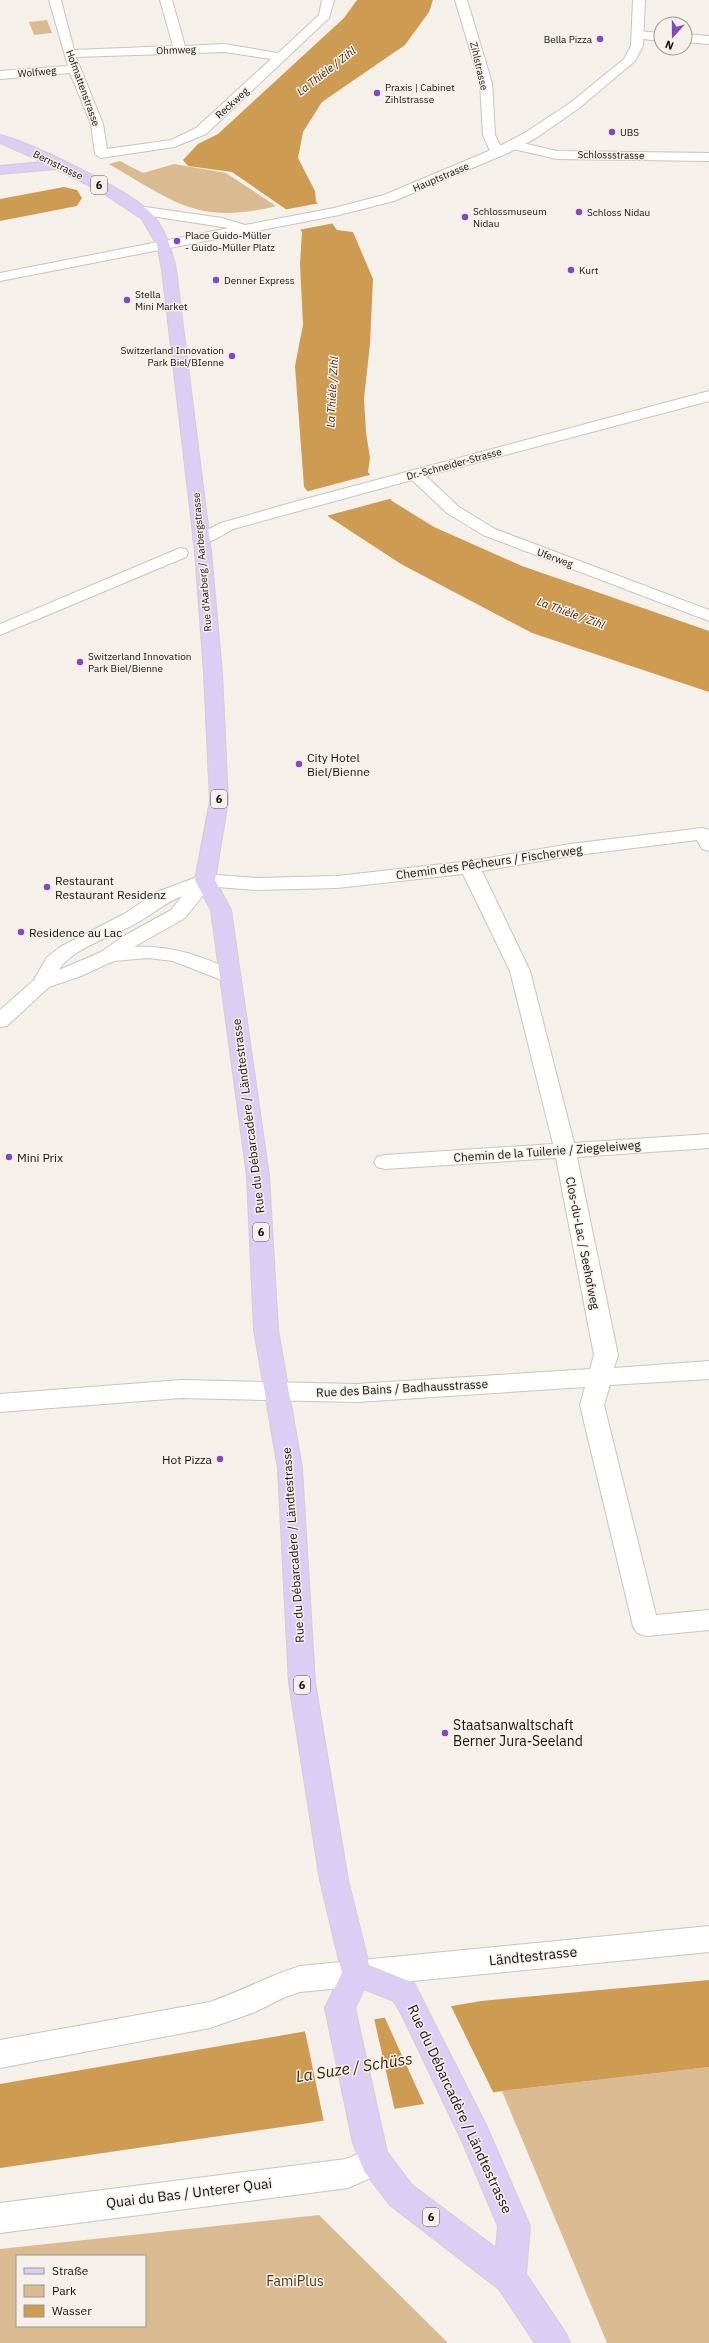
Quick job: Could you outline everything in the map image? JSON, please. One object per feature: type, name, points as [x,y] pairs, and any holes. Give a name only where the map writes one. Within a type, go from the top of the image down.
[{"type":"main road","name":"Bernstrasse","points":[[0,139],[26,149],[105,188],[147,217],[164,245]]},
{"type":"main road","points":[[0,170],[57,165]]},
{"type":"main road","name":"Rue d'Aarberg / Aarbergstrasse","points":[[164,245],[176,330],[201,538],[214,688],[219,801],[205,880]]},
{"type":"main road","name":"Rue du Débarcadère / Ländtestrasse","points":[[205,880],[221,910],[245,1070],[258,1176],[266,1330],[290,1468],[302,1683],[306,1718],[334,1880],[357,1973],[404,1992],[475,2135],[514,2226],[510,2278]]},
{"type":"main road","name":"6","points":[[357,1973],[340,2008],[372,2152],[401,2195],[510,2278],[554,2343]]},
{"type":"street","name":"Hofmattenstrasse","points":[[55,0],[74,69],[97,124],[101,154]]},
{"type":"street","points":[[166,0],[180,49]]},
{"type":"street","name":"Reckweg","points":[[101,154],[119,153],[174,143],[201,131],[326,16],[328,0]]},
{"type":"street","name":"Zihlstrasse","points":[[461,0],[486,83],[489,135],[495,148],[509,148]]},
{"type":"street","name":"Hauptstrasse","points":[[0,277],[334,212],[389,198],[509,148],[548,125],[622,68],[633,56],[638,35],[639,0]]},
{"type":"street","points":[[638,35],[653,36]]},
{"type":"street","points":[[693,39],[709,40]]},
{"type":"street","name":"Ohmweg","points":[[69,54],[224,48],[282,57]]},
{"type":"street","name":"Wolfweg","points":[[0,75],[74,69]]},
{"type":"street","name":"Schlossstrasse","points":[[509,148],[557,154],[709,157]]},
{"type":"street","points":[[138,210],[222,222],[246,229]]},
{"type":"street","name":"Dr.-Schneider-Strasse","points":[[201,538],[227,526],[300,505],[709,396]]},
{"type":"street","name":"Uferweg","points":[[409,477],[453,510],[489,532],[709,616]]},
{"type":"street","points":[[0,630],[180,553]]},
{"type":"street","name":"Chemin des Pêcheurs / Fischerweg","points":[[205,880],[257,884],[337,882],[470,868],[570,850],[705,839]]},
{"type":"street","name":"Clos-du-Lac / Seehofweg","points":[[470,868],[520,970],[565,1150],[606,1355],[592,1405],[646,1626],[709,1620]]},
{"type":"street","name":"Rue d'Aarberg / Aarbergstrasse","points":[[42,983],[74,972],[108,956],[131,940],[178,914],[205,880]]},
{"type":"street","name":"Rue d'Aarberg / Aarbergstrasse","points":[[0,1021],[42,983],[54,961],[66,951],[132,918],[164,896],[205,880]]},
{"type":"street","name":"Rue d'Aarberg / Aarbergstrasse","points":[[108,956],[146,951],[168,952],[198,961],[231,977]]},
{"type":"street","name":"Chemin de la Tuilerie / Ziegeleiweg","points":[[385,1162],[709,1141]]},
{"type":"street","name":"Rue des Bains / Badhausstrasse","points":[[0,1403],[181,1390],[277,1393],[357,1393],[709,1370]]},
{"type":"street","name":"Ländtestrasse","points":[[357,1973],[709,1939]]},
{"type":"street","points":[[0,2054],[210,2015],[245,2003],[277,1986],[300,1979],[357,1973]]},
{"type":"street","name":"Quai du Bas / Unterer Quai","points":[[0,2218],[348,2173],[372,2152]]},
{"type":"green space","points":[[47,20],[52,33],[34,35],[29,22]]},
{"type":"green space","points":[[120,161],[143,173],[174,164],[226,173],[276,206],[249,211],[226,213],[206,211],[187,206],[169,199],[109,164]]},
{"type":"green space","points":[[709,2067],[709,2343],[607,2343],[502,2091]]},
{"type":"green space","name":"FamiPlus","points":[[319,2215],[448,2343],[0,2343],[0,2249]]},
{"type":"water","name":"La Thièle / Zihl","points":[[357,0],[433,0],[429,12],[405,45],[322,102],[303,132],[298,158],[315,191],[316,201],[337,230],[353,232],[373,279],[370,344],[364,399],[366,432],[370,458],[368,472],[392,501],[434,527],[522,566],[709,631],[709,692],[532,633],[401,564],[329,517],[304,487],[295,366],[303,325],[300,264],[302,232],[287,210],[232,172],[188,166],[183,160],[198,144],[218,134],[344,18]]},
{"type":"water","points":[[709,1980],[709,2067],[502,2091],[309,2123],[0,2168],[0,2084],[481,2001]]},
{"type":"pier","points":[[320,203],[335,223],[298,230],[283,210]]},
{"type":"pier","points":[[373,474],[393,498],[326,516],[305,492]]},
{"type":"pier","points":[[450,2004],[494,2094],[425,2106],[384,2016]]},
{"type":"pier","points":[[374,2018],[395,2111],[324,2122],[305,2031]]},
{"type":"waterway","name":"La Suze / Schüss","points":[[0,210],[64,198]]},
{"type":"place","name":"Bella Pizza","points":[[600,39]]},
{"type":"place","name":"Praxis | Cabinet Zihlstrasse","points":[[377,93]]},
{"type":"place","name":"UBS","points":[[612,132]]},
{"type":"place","name":"Schloss Nidau","points":[[579,212]]},
{"type":"place","name":"Schlossmuseum Nidau","points":[[465,217]]},
{"type":"place","name":"Place Guido-Müller - Guido-Müller Platz","points":[[177,241]]},
{"type":"place","name":"Kurt","points":[[571,270]]},
{"type":"place","name":"Denner Express","points":[[216,280]]},
{"type":"place","name":"Stella Mini Market","points":[[127,300]]},
{"type":"place","name":"Switzerland Innovation Park Biel/BIenne","points":[[232,356]]},
{"type":"place","name":"Switzerland Innovation Park Biel/Bienne","points":[[80,662]]},
{"type":"place","name":"City Hotel Biel/Bienne","points":[[299,764]]},
{"type":"place","name":"Restaurant Restaurant Residenz","points":[[47,887]]},
{"type":"place","name":"Residence au Lac","points":[[21,932]]},
{"type":"place","name":"Mini Prix","points":[[9,1157]]},
{"type":"place","name":"Hot Pizza","points":[[220,1459]]},
{"type":"place","name":"Staatsanwaltschaft Berner Jura-Seeland","points":[[445,1733]]}]
